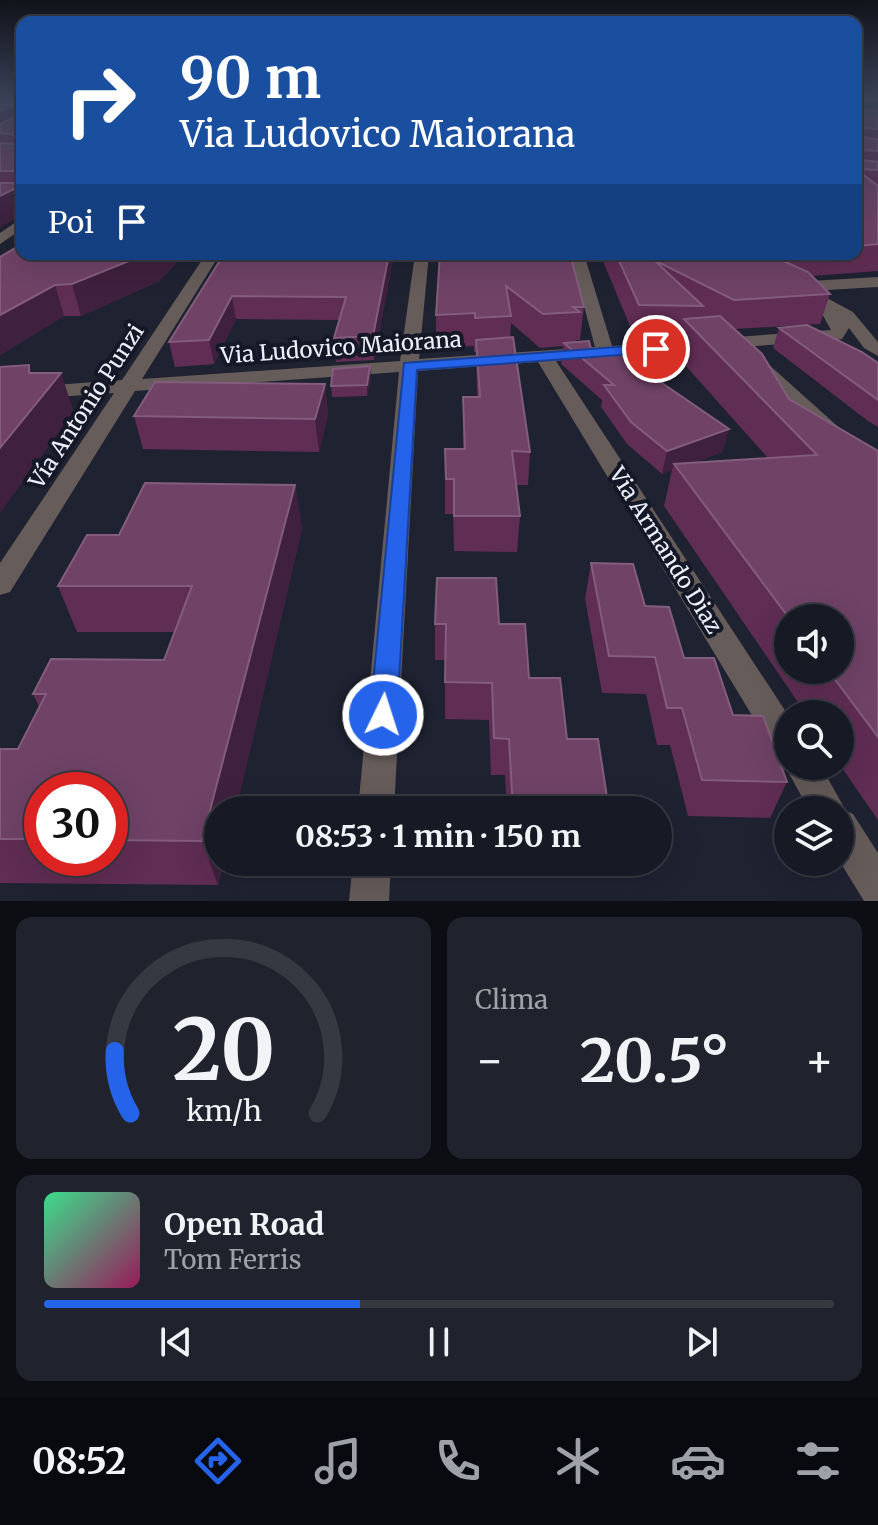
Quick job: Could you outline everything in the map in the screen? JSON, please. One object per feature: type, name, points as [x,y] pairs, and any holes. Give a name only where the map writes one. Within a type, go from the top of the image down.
[{"type":"street","name":"Vía Antonio Punzi","points":[[0,585],[209,260]]},
{"type":"street","points":[[377,796],[409,366],[421,260]]},
{"type":"street","points":[[579,260],[605,352]]},
{"type":"street","points":[[878,282],[786,285],[854,319],[861,335],[878,351]]},
{"type":"street","points":[[815,338],[836,335],[841,329],[823,301]]},
{"type":"street","name":"Via Ludovico Maiorana","points":[[0,395],[815,338]]},
{"type":"street","points":[[815,338],[837,352]]},
{"type":"street","points":[[734,344],[845,444]]},
{"type":"street","name":"Via Armando Diaz","points":[[544,356],[774,722]]},
{"type":"street","points":[[854,849],[878,888]]},
{"type":"street","points":[[369,901],[371,876]]},
{"type":"building","points":[[0,143],[15,144],[16,171],[0,171]]},
{"type":"building","points":[[862,143],[878,143],[878,151],[862,150]]},
{"type":"building","points":[[862,155],[863,160],[878,162],[878,170],[862,169]]},
{"type":"building","points":[[862,174],[878,186],[878,244],[862,245]]},
{"type":"building","points":[[0,183],[16,183],[16,194],[14,189],[0,196]]},
{"type":"building","points":[[16,248],[16,260],[131,260],[72,284],[55,285],[0,315],[0,257]]},
{"type":"building","points":[[220,260],[388,260],[373,336],[334,338],[346,297],[232,296],[209,340],[169,342]]},
{"type":"building","points":[[440,260],[572,260],[584,307],[573,307],[580,312],[543,314],[506,286],[511,316],[475,318],[475,313],[436,315]]},
{"type":"building","points":[[619,260],[654,260],[703,306],[639,305]]},
{"type":"building","points":[[654,260],[781,260],[808,272],[830,294],[734,300]]},
{"type":"building","points":[[720,316],[762,354],[789,399],[878,451],[878,737],[854,705],[854,700],[850,700],[838,684],[854,684],[854,604],[779,604],[674,464],[817,455],[684,319]]},
{"type":"building","points":[[807,325],[878,363],[878,400],[779,328]]},
{"type":"building","points":[[513,337],[530,452],[512,451],[520,516],[454,516],[454,479],[446,479],[445,449],[465,449],[463,397],[480,397],[476,340]]},
{"type":"building","points":[[589,341],[592,353],[611,348],[729,429],[667,451],[631,422],[604,385],[614,385],[564,343]]},
{"type":"building","points":[[29,365],[29,373],[61,373],[0,448],[0,367]]},
{"type":"building","points":[[370,366],[367,385],[331,386],[333,369]]},
{"type":"building","points":[[155,382],[325,384],[315,419],[134,416]]},
{"type":"building","points":[[145,483],[295,485],[214,796],[204,796],[202,841],[128,840],[128,772],[24,772],[24,839],[0,839],[0,749],[18,749],[46,694],[33,694],[51,659],[164,660],[192,586],[58,586],[87,535],[119,535]]},
{"type":"building","points":[[591,563],[633,564],[645,606],[669,607],[684,658],[714,658],[733,715],[763,716],[774,746],[774,780],[787,782],[702,780],[682,708],[667,708],[655,657],[609,656]]},
{"type":"building","points":[[437,578],[496,578],[499,624],[525,624],[529,678],[560,678],[567,739],[598,739],[607,796],[512,796],[509,739],[494,738],[492,683],[445,682],[446,624],[435,624]]},
{"type":"route","points":[[383,715],[409,366],[656,349]]}]
